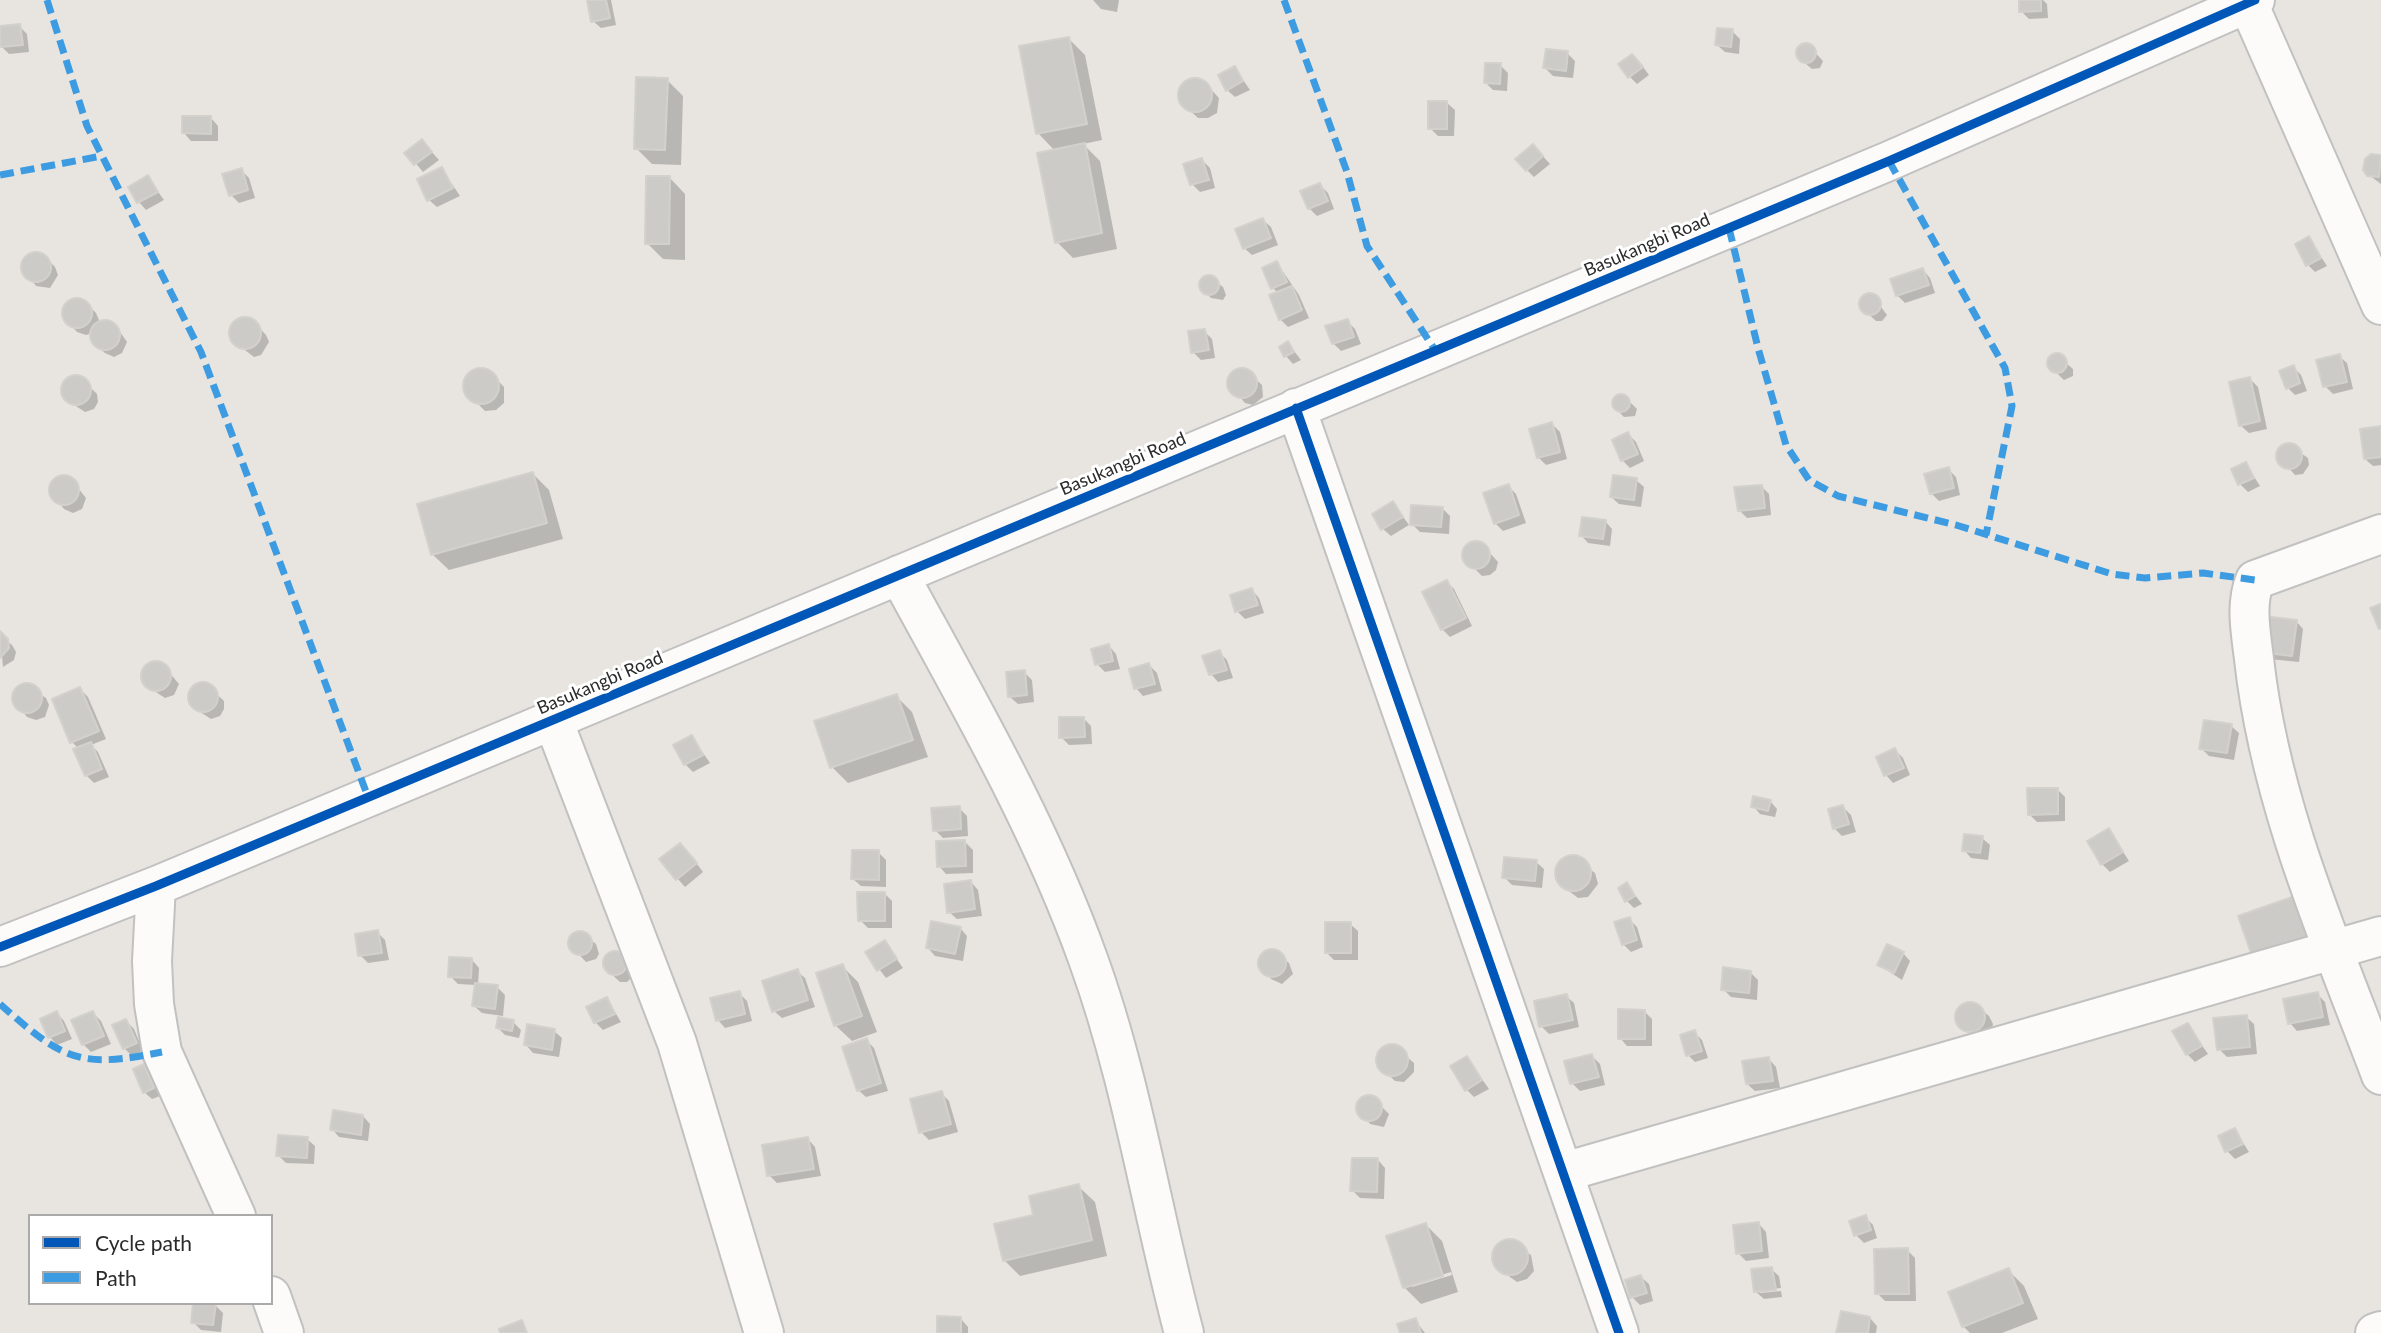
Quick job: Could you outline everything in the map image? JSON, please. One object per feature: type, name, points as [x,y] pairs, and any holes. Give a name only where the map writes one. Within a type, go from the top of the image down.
[{"type":"street","name":"Basukangbi Road","points":[[0,947],[156,886],[1889,161],[2198,12],[2251,1]]},
{"type":"street","points":[[2251,1],[2381,305]]},
{"type":"street","points":[[1296,408],[1619,1333]]},
{"type":"street","points":[[2381,534],[2255,580],[2250,593],[2249,618],[2259,703],[2293,841],[2381,1075]]},
{"type":"street","points":[[899,575],[984,732],[1067,904],[1084,949],[1114,1036],[1184,1333]]},
{"type":"street","points":[[553,720],[677,1043],[764,1333]]},
{"type":"street","points":[[156,886],[153,1004],[162,1052],[235,1214]]},
{"type":"street","points":[[1564,1172],[2381,936]]},
{"type":"street","points":[[273,1302],[284,1333]]},
{"type":"street","points":[[2375,1333],[2381,1331]]},
{"type":"building","points":[[587,0],[606,0],[610,18],[591,22]]},
{"type":"building","points":[[2019,0],[2041,0],[2041,11],[2019,12]]},
{"type":"building","points":[[20,24],[23,45],[0,47],[0,26]]},
{"type":"building","points":[[1717,28],[1733,29],[1731,47],[1715,45]]},
{"type":"building","points":[[1069,37],[1087,124],[1036,134],[1019,46]]},
{"type":"building","points":[[1806,43],[1813,46],[1816,53],[1813,60],[1806,63],[1799,60],[1796,53],[1799,46]]},
{"type":"building","points":[[1546,49],[1568,51],[1566,71],[1543,68]]},
{"type":"building","points":[[1632,54],[1643,67],[1628,78],[1618,64]]},
{"type":"building","points":[[1485,63],[1501,63],[1500,84],[1484,83]]},
{"type":"building","points":[[1235,66],[1243,81],[1226,91],[1218,75]]},
{"type":"building","points":[[636,77],[668,78],[665,150],[634,149]]},
{"type":"building","points":[[1195,78],[1207,83],[1212,95],[1207,107],[1195,112],[1183,107],[1178,95],[1183,83]]},
{"type":"building","points":[[1428,101],[1447,101],[1447,129],[1428,129]]},
{"type":"building","points":[[182,116],[211,116],[211,134],[182,133]]},
{"type":"building","points":[[422,139],[432,152],[414,165],[404,153]]},
{"type":"building","points":[[1085,143],[1102,233],[1055,243],[1037,153]]},
{"type":"building","points":[[1533,144],[1543,156],[1526,171],[1515,159]]},
{"type":"building","points":[[2371,154],[2381,155],[2379,177],[2367,176],[2363,170],[2365,159]]},
{"type":"building","points":[[1202,158],[1209,180],[1190,185],[1183,164]]},
{"type":"building","points":[[442,167],[453,188],[427,201],[417,179]]},
{"type":"building","points":[[242,168],[248,190],[229,196],[222,174]]},
{"type":"building","points":[[148,175],[158,192],[137,203],[128,187]]},
{"type":"building","points":[[646,176],[670,176],[669,244],[645,244]]},
{"type":"building","points":[[1320,183],[1328,201],[1308,209],[1300,191]]},
{"type":"building","points":[[1263,218],[1271,238],[1243,249],[1235,229]]},
{"type":"building","points":[[2309,236],[2321,258],[2306,266],[2295,244]]},
{"type":"building","points":[[36,252],[47,256],[51,267],[47,278],[36,282],[25,278],[21,267],[25,256]]},
{"type":"building","points":[[1277,261],[1287,282],[1271,289],[1262,268]]},
{"type":"building","points":[[1923,268],[1929,285],[1896,296],[1890,279]]},
{"type":"building","points":[[1209,275],[1216,278],[1219,285],[1216,292],[1209,295],[1202,292],[1199,285],[1202,278]]},
{"type":"building","points":[[1292,286],[1302,310],[1279,320],[1269,295]]},
{"type":"building","points":[[1870,293],[1878,296],[1881,304],[1878,312],[1870,315],[1862,312],[1859,304],[1862,296]]},
{"type":"building","points":[[77,298],[88,302],[92,313],[88,324],[77,328],[66,324],[62,313],[66,302]]},
{"type":"building","points":[[245,317],[256,322],[261,333],[256,344],[245,349],[234,344],[229,333],[234,322]]},
{"type":"building","points":[[1348,319],[1354,337],[1332,344],[1325,326]]},
{"type":"building","points":[[105,320],[116,324],[120,335],[116,346],[105,350],[94,346],[90,335],[94,324]]},
{"type":"building","points":[[1205,329],[1209,350],[1191,353],[1188,331]]},
{"type":"building","points":[[1288,341],[1294,352],[1284,357],[1279,347]]},
{"type":"building","points":[[2057,353],[2064,356],[2067,363],[2064,370],[2057,373],[2050,370],[2047,363],[2050,356]]},
{"type":"building","points":[[2340,354],[2347,382],[2323,387],[2316,360]]},
{"type":"building","points":[[2294,365],[2300,383],[2286,389],[2279,371]]},
{"type":"building","points":[[481,368],[494,373],[499,386],[494,399],[481,404],[468,399],[463,386],[468,373]]},
{"type":"building","points":[[1242,368],[1248,369],[1256,377],[1256,389],[1248,397],[1242,398],[1236,397],[1228,389],[1227,383],[1228,377],[1236,369]]},
{"type":"building","points":[[76,375],[87,379],[91,390],[87,401],[76,405],[65,401],[61,390],[65,379]]},
{"type":"building","points":[[2250,377],[2260,421],[2239,426],[2229,382]]},
{"type":"building","points":[[1621,394],[1627,397],[1630,403],[1627,409],[1621,412],[1615,409],[1612,403],[1615,397]]},
{"type":"building","points":[[1552,422],[1560,452],[1537,458],[1529,429]]},
{"type":"building","points":[[2381,426],[2381,457],[2364,459],[2360,429]]},
{"type":"building","points":[[1628,432],[1638,454],[1621,461],[1612,440]]},
{"type":"building","points":[[2289,443],[2298,447],[2302,456],[2298,465],[2289,469],[2280,465],[2276,456],[2280,447]]},
{"type":"building","points":[[2246,462],[2254,478],[2238,485],[2231,469]]},
{"type":"building","points":[[1949,467],[1954,488],[1930,494],[1924,474]]},
{"type":"building","points":[[533,472],[547,523],[431,555],[417,504]]},
{"type":"building","points":[[64,475],[75,479],[79,490],[75,501],[64,505],[53,501],[49,490],[53,479]]},
{"type":"building","points":[[1613,475],[1637,478],[1634,500],[1610,497]]},
{"type":"building","points":[[1509,484],[1519,515],[1494,524],[1483,493]]},
{"type":"building","points":[[1762,485],[1765,508],[1738,511],[1734,487]]},
{"type":"building","points":[[1393,501],[1403,517],[1381,530],[1372,514]]},
{"type":"building","points":[[1411,505],[1443,507],[1441,527],[1410,525]]},
{"type":"building","points":[[1582,517],[1606,520],[1603,539],[1579,536]]},
{"type":"building","points":[[1476,541],[1486,545],[1490,555],[1486,565],[1476,569],[1466,565],[1462,555],[1466,545]]},
{"type":"building","points":[[1447,580],[1466,618],[1441,630],[1422,592]]},
{"type":"building","points":[[1252,588],[1258,605],[1235,612],[1230,595]]},
{"type":"building","points":[[2381,604],[2381,628],[2379,629],[2370,608]]},
{"type":"building","points":[[2263,616],[2297,620],[2292,656],[2259,652]]},
{"type":"building","points":[[0,631],[8,639],[9,648],[0,658]]},
{"type":"building","points":[[1109,644],[1113,661],[1095,665],[1091,649]]},
{"type":"building","points":[[1220,650],[1227,670],[1209,675],[1202,656]]},
{"type":"building","points":[[156,661],[167,665],[171,676],[167,687],[156,691],[145,687],[141,676],[145,665]]},
{"type":"building","points":[[1149,663],[1155,684],[1134,689],[1129,669]]},
{"type":"building","points":[[1025,670],[1027,695],[1008,697],[1006,672]]},
{"type":"building","points":[[203,682],[214,686],[218,697],[214,708],[203,712],[192,708],[188,697],[192,686]]},
{"type":"building","points":[[27,683],[38,687],[42,698],[38,709],[27,713],[16,709],[12,698],[16,687]]},
{"type":"building","points":[[80,687],[99,731],[70,743],[52,699]]},
{"type":"building","points":[[897,694],[913,740],[830,768],[814,721]]},
{"type":"building","points":[[1059,717],[1084,717],[1085,737],[1059,738]]},
{"type":"building","points":[[2204,720],[2232,724],[2227,753],[2199,749]]},
{"type":"building","points":[[692,735],[703,755],[684,765],[673,745]]},
{"type":"building","points":[[91,742],[102,769],[85,776],[73,749]]},
{"type":"building","points":[[1895,748],[1904,768],[1884,776],[1876,757]]},
{"type":"building","points":[[2027,788],[2058,788],[2058,814],[2028,815]]},
{"type":"building","points":[[1753,796],[1771,800],[1768,811],[1751,807]]},
{"type":"building","points":[[1843,805],[1849,824],[1833,829],[1828,809]]},
{"type":"building","points":[[960,806],[961,829],[933,831],[931,808]]},
{"type":"building","points":[[2109,828],[2123,852],[2101,865],[2087,841]]},
{"type":"building","points":[[1964,834],[1983,836],[1980,853],[1962,851]]},
{"type":"building","points":[[965,840],[966,866],[937,867],[936,841]]},
{"type":"building","points":[[680,843],[697,863],[676,880],[659,859]]},
{"type":"building","points":[[852,850],[879,850],[879,880],[851,879]]},
{"type":"building","points":[[1573,855],[1586,860],[1591,873],[1586,886],[1573,891],[1560,886],[1555,873],[1560,860]]},
{"type":"building","points":[[1504,857],[1537,860],[1535,881],[1502,878]]},
{"type":"building","points":[[971,880],[975,909],[947,913],[944,884]]},
{"type":"building","points":[[1627,882],[1635,896],[1625,902],[1618,888]]},
{"type":"building","points":[[857,892],[885,892],[885,921],[858,921]]},
{"type":"building","points":[[2295,896],[2310,937],[2252,956],[2238,916]]},
{"type":"building","points":[[1630,917],[1637,940],[1622,945],[1614,922]]},
{"type":"building","points":[[931,921],[961,927],[955,954],[926,948]]},
{"type":"building","points":[[1325,922],[1351,922],[1351,953],[1325,953]]},
{"type":"building","points":[[378,930],[382,953],[358,956],[355,934]]},
{"type":"building","points":[[580,931],[588,935],[592,943],[588,951],[580,955],[572,951],[568,943],[572,935]]},
{"type":"building","points":[[885,940],[897,959],[877,971],[865,952]]},
{"type":"building","points":[[1887,944],[1904,952],[1894,973],[1877,965]]},
{"type":"building","points":[[1272,949],[1282,953],[1286,963],[1282,973],[1272,977],[1262,973],[1258,963],[1262,953]]},
{"type":"building","points":[[615,951],[624,954],[627,963],[624,972],[615,975],[606,972],[603,963],[606,954]]},
{"type":"building","points":[[449,957],[472,958],[471,978],[448,977]]},
{"type":"building","points":[[843,964],[862,1016],[834,1026],[816,973]]},
{"type":"building","points":[[1723,967],[1751,971],[1749,993],[1721,990]]},
{"type":"building","points":[[798,969],[808,1000],[772,1012],[762,981]]},
{"type":"building","points":[[475,983],[498,985],[495,1009],[472,1006]]},
{"type":"building","points":[[740,991],[745,1014],[716,1021],[710,998]]},
{"type":"building","points":[[2318,992],[2323,1017],[2288,1024],[2283,999]]},
{"type":"building","points":[[1567,994],[1573,1020],[1539,1027],[1534,1001]]},
{"type":"building","points":[[607,997],[615,1014],[594,1023],[586,1007]]},
{"type":"building","points":[[1970,1002],[1981,1006],[1985,1017],[1981,1028],[1970,1032],[1959,1028],[1955,1017],[1959,1006]]},
{"type":"building","points":[[1618,1009],[1645,1010],[1645,1039],[1618,1039]]},
{"type":"building","points":[[57,1011],[65,1031],[48,1038],[40,1019]]},
{"type":"building","points":[[93,1011],[104,1036],[82,1045],[71,1020]]},
{"type":"building","points":[[2247,1015],[2250,1047],[2217,1050],[2213,1018]]},
{"type":"building","points":[[498,1017],[514,1020],[512,1031],[496,1028]]},
{"type":"building","points":[[126,1019],[137,1043],[123,1049],[112,1025]]},
{"type":"building","points":[[2188,1023],[2202,1046],[2186,1055],[2172,1031]]},
{"type":"building","points":[[527,1024],[555,1029],[552,1050],[524,1045]]},
{"type":"building","points":[[1695,1030],[1702,1051],[1686,1056],[1680,1035]]},
{"type":"building","points":[[867,1038],[881,1083],[857,1091],[842,1047]]},
{"type":"building","points":[[1392,1044],[1403,1049],[1408,1060],[1403,1071],[1392,1076],[1381,1071],[1376,1060],[1381,1049]]},
{"type":"building","points":[[1592,1054],[1599,1077],[1570,1084],[1564,1061]]},
{"type":"building","points":[[1467,1056],[1482,1080],[1465,1091],[1450,1066]]},
{"type":"building","points":[[1769,1057],[1773,1081],[1746,1084],[1742,1061]]},
{"type":"building","points":[[144,1064],[154,1088],[143,1093],[133,1069]]},
{"type":"building","points":[[942,1091],[951,1124],[919,1133],[910,1099]]},
{"type":"building","points":[[1369,1095],[1378,1099],[1382,1108],[1378,1117],[1369,1121],[1360,1117],[1356,1108],[1360,1099]]},
{"type":"building","points":[[333,1110],[363,1115],[361,1135],[330,1130]]},
{"type":"building","points":[[2235,1128],[2243,1144],[2225,1152],[2218,1136]]},
{"type":"building","points":[[278,1135],[308,1137],[307,1158],[276,1156]]},
{"type":"building","points":[[808,1137],[814,1169],[767,1176],[762,1145]]},
{"type":"building","points":[[1352,1158],[1378,1158],[1377,1192],[1350,1191]]},
{"type":"building","points":[[1079,1184],[1092,1240],[1003,1261],[994,1224],[1033,1215],[1029,1196]]},
{"type":"building","points":[[1866,1215],[1871,1230],[1854,1236],[1849,1221]]},
{"type":"building","points":[[1759,1222],[1762,1251],[1736,1254],[1733,1225]]},
{"type":"building","points":[[1426,1223],[1443,1276],[1403,1288],[1386,1236]]},
{"type":"building","points":[[1510,1239],[1523,1244],[1528,1257],[1523,1270],[1510,1275],[1497,1270],[1492,1257],[1497,1244]]},
{"type":"building","points":[[1908,1248],[1909,1294],[1875,1294],[1874,1249]]},
{"type":"building","points":[[1772,1267],[1776,1290],[1754,1292],[1751,1269]]},
{"type":"building","points":[[2009,1268],[2023,1303],[1962,1327],[1948,1292]]},
{"type":"building","points":[[1641,1275],[1647,1293],[1630,1298],[1625,1280]]},
{"type":"building","points":[[193,1305],[216,1305],[213,1325],[191,1323]]},
{"type":"building","points":[[1841,1311],[1870,1317],[1868,1333],[1836,1333]]},
{"type":"building","points":[[937,1316],[961,1317],[961,1333],[937,1333]]},
{"type":"building","points":[[1416,1318],[1421,1333],[1400,1333],[1397,1324]]},
{"type":"building","points":[[522,1320],[527,1333],[500,1333],[499,1329]]},
{"type":"marked path","points":[[47,0],[87,126],[201,352],[368,797]]},
{"type":"marked path","points":[[1284,0],[1347,172],[1367,246],[1435,350]]},
{"type":"marked path","points":[[0,175],[102,156]]},
{"type":"marked path","points":[[1889,161],[2005,368],[2012,406],[1986,535]]},
{"type":"marked path","points":[[1729,228],[1758,348],[1786,445],[1809,480],[1838,496],[1956,525],[2112,574],[2145,578],[2203,573],[2255,580]]},
{"type":"marked path","points":[[0,1004],[40,1038],[74,1055],[111,1060],[162,1052]]},
{"type":"cycle path","points":[[0,947],[156,886],[1889,161],[2255,0]]},
{"type":"cycle path","points":[[1296,408],[1619,1333]]}]
